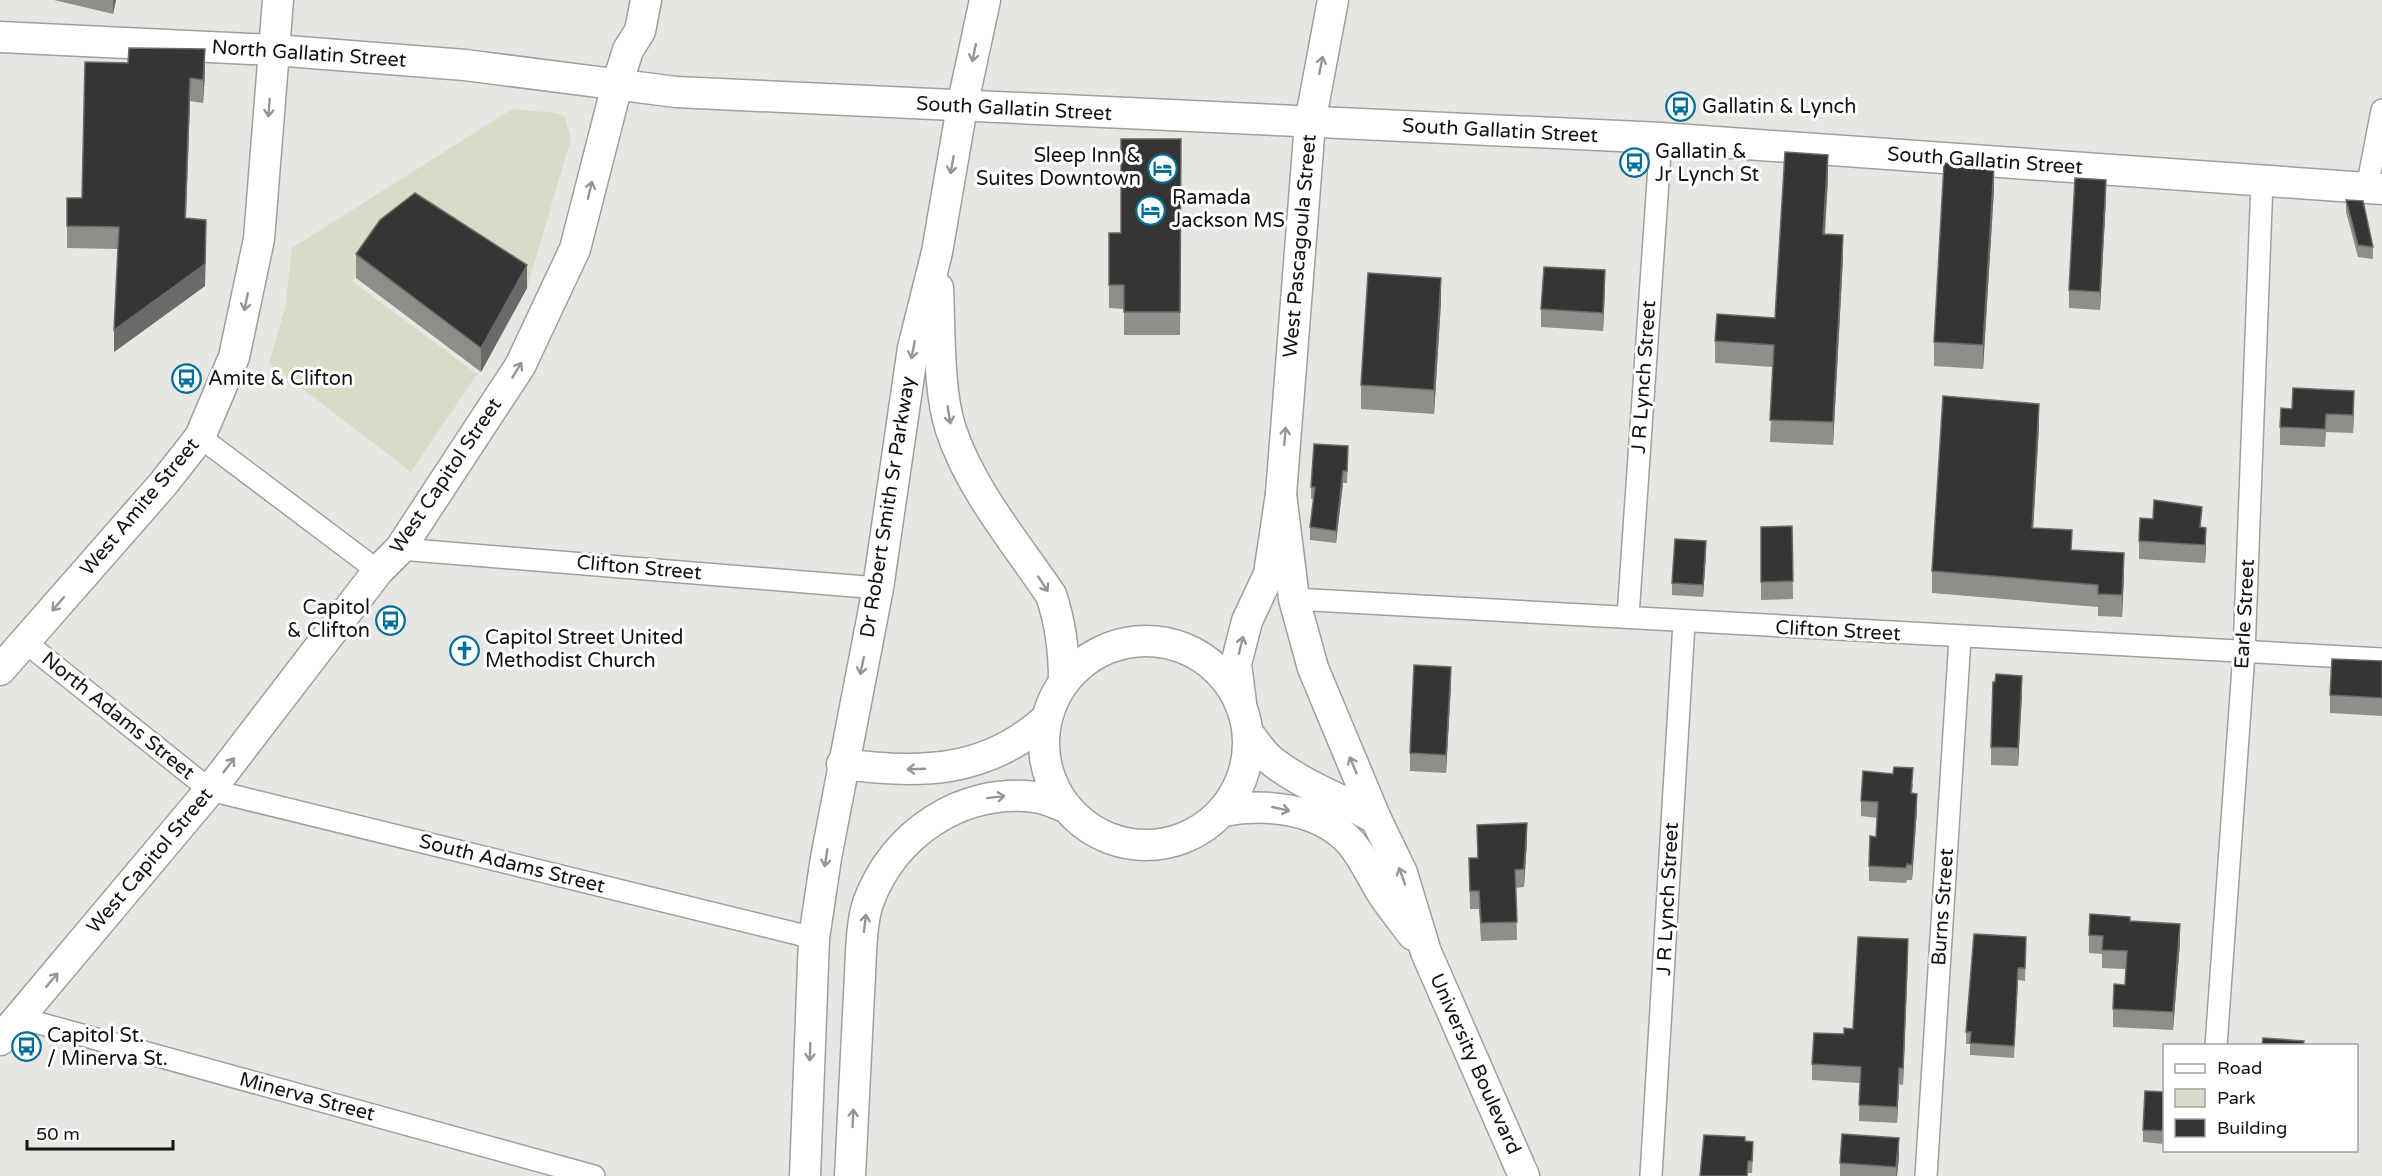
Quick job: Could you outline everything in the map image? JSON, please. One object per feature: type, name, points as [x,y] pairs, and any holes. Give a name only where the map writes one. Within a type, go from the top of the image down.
[{"type":"main road","name":"West Amite Street","points":[[0,670],[163,484],[200,437],[234,357],[259,239],[278,0]]},
{"type":"main road","points":[[626,0],[620,31],[628,50]]},
{"type":"main road","name":"West Capitol Street","points":[[0,1040],[210,790],[378,571],[400,549],[520,366],[570,260],[616,85],[628,50],[640,31],[646,0]]},
{"type":"main road","points":[[985,0],[962,107],[937,252],[940,363],[951,429],[972,477],[1051,595],[1058,616],[1064,648],[1064,680],[1046,720],[1043,746],[1049,775],[1065,807],[1079,821],[1103,837],[1135,845],[1165,844],[1191,835],[1223,811],[1236,792],[1244,770],[1248,758],[1249,735],[1241,703],[1230,683],[1202,656],[1165,641],[1146,639],[1120,642],[1096,652],[1064,680]]},
{"type":"main road","name":"West Pascagoula Street","points":[[1241,703],[1236,664],[1247,621],[1269,574],[1281,494],[1310,123],[1333,0]]},
{"type":"main road","name":"North Gallatin Street","points":[[0,37],[274,50],[465,65],[616,85]]},
{"type":"main road","name":"South Gallatin Street","points":[[616,85],[676,92],[962,107],[1661,138],[2374,188]]},
{"type":"main road","name":"Dr Robert Smith Sr Parkway","points":[[805,1176],[814,938],[842,764],[878,588],[913,348],[937,252]]},
{"type":"main road","name":"West Pascagoula Street","points":[[1281,494],[1294,599],[1312,668],[1376,819]]},
{"type":"main road","points":[[842,764],[883,769],[950,766],[997,754],[1027,736],[1046,720]]},
{"type":"main road","points":[[1249,735],[1271,761],[1299,780],[1376,819]]},
{"type":"main road","points":[[850,1176],[861,958],[868,904],[889,861],[915,834],[945,812],[977,800],[1001,796],[1037,797],[1065,807]]},
{"type":"main road","name":"University Boulevard","points":[[1223,811],[1248,806],[1278,807],[1318,820],[1338,832],[1352,844],[1382,893],[1426,952]]},
{"type":"main road","name":"University Boulevard","points":[[1376,819],[1402,873],[1426,952],[1524,1176]]},
{"type":"street","points":[[2374,188],[2382,110]]},
{"type":"street","name":"J R Lynch Street","points":[[1628,616],[1661,138]]},
{"type":"street","name":"Earle Street","points":[[2216,1044],[2244,653],[2262,181]]},
{"type":"street","points":[[200,437],[378,571]]},
{"type":"street","name":"Clifton Street","points":[[400,549],[878,588]]},
{"type":"street","name":"Clifton Street","points":[[1294,599],[1495,612],[1628,616],[1684,623],[2382,659]]},
{"type":"street","name":"J R Lynch Street","points":[[1651,1176],[1684,623]]},
{"type":"street","name":"Burns Street","points":[[1926,1176],[1960,638]]},
{"type":"street","name":"North Adams Street","points":[[25,642],[210,790]]},
{"type":"street","name":"South Adams Street","points":[[210,790],[814,938]]},
{"type":"street","name":"Minerva Street","points":[[20,1018],[594,1176]]},
{"type":"green space","points":[[512,109],[556,113],[565,117],[571,139],[527,288],[415,217],[380,244],[352,281],[477,374],[411,472],[269,363],[285,308],[292,248]]},
{"type":"building","points":[[129,48],[205,49],[203,80],[190,78],[185,218],[206,220],[205,264],[114,330],[119,227],[67,226],[67,198],[82,198],[85,62],[128,63]]},
{"type":"building","name":"Ramada Jackson MS","points":[[1121,139],[1181,139],[1180,312],[1124,312],[1124,285],[1109,285],[1109,233],[1121,233]]},
{"type":"building","points":[[1785,152],[1828,155],[1823,234],[1843,235],[1833,422],[1770,420],[1774,345],[1715,341],[1717,314],[1775,318]]},
{"type":"building","points":[[1944,163],[1994,166],[1983,345],[1934,342]]},
{"type":"building","points":[[2075,178],[2106,180],[2100,292],[2069,290]]},
{"type":"building","points":[[415,193],[527,265],[481,348],[356,254],[380,220]]},
{"type":"building","points":[[2346,200],[2363,201],[2373,247],[2358,245]]},
{"type":"building","points":[[1544,267],[1605,270],[1603,313],[1541,309]]},
{"type":"building","points":[[1368,273],[1441,278],[1434,390],[1361,385]]},
{"type":"building","points":[[2293,388],[2354,391],[2353,415],[2326,414],[2325,429],[2280,427],[2281,408],[2292,409]]},
{"type":"building","points":[[1943,396],[2039,404],[2032,528],[2072,530],[2071,550],[2124,553],[2122,595],[2098,594],[2098,585],[1932,571]]},
{"type":"building","points":[[1314,444],[1348,446],[1347,471],[1343,471],[1336,531],[1310,527],[1315,487],[1311,487]]},
{"type":"building","points":[[2154,500],[2202,507],[2200,527],[2206,528],[2205,545],[2139,541],[2140,518],[2153,519]]},
{"type":"building","points":[[1792,526],[1793,581],[1761,582],[1761,527]]},
{"type":"building","points":[[1675,539],[1706,541],[1703,585],[1672,583]]},
{"type":"building","points":[[2332,659],[2382,661],[2382,698],[2330,695]]},
{"type":"building","points":[[1414,665],[1451,667],[1446,755],[1410,753]]},
{"type":"building","points":[[1996,674],[2022,676],[2018,748],[1991,747],[1993,682],[1995,682]]},
{"type":"building","points":[[1894,767],[1913,768],[1911,793],[1917,794],[1912,865],[1907,864],[1906,868],[1869,866],[1870,836],[1876,837],[1878,802],[1861,801],[1863,771],[1893,774]]},
{"type":"building","points":[[1527,823],[1524,869],[1515,870],[1517,922],[1481,923],[1479,891],[1470,891],[1469,858],[1478,858],[1477,825]]},
{"type":"building","points":[[2090,914],[2130,917],[2130,921],[2180,924],[2173,1012],[2113,1009],[2114,984],[2125,985],[2127,951],[2102,950],[2103,936],[2089,935]]},
{"type":"building","points":[[1974,934],[2026,937],[2025,968],[2018,968],[2014,1046],[1970,1043],[1971,1032],[1966,1032]]},
{"type":"building","points":[[1858,937],[1908,939],[1903,1068],[1899,1068],[1897,1107],[1859,1105],[1861,1067],[1812,1064],[1814,1033],[1844,1034],[1844,1028],[1853,1029]]},
{"type":"building","points":[[2263,1038],[2304,1041],[2303,1044],[2262,1044]]},
{"type":"building","points":[[2145,1091],[2163,1092],[2163,1131],[2143,1130]]},
{"type":"building","points":[[1842,1134],[1899,1138],[1896,1167],[1840,1163]]},
{"type":"building","points":[[1704,1135],[1745,1137],[1745,1141],[1753,1142],[1752,1161],[1748,1161],[1747,1176],[1700,1176]]},
{"type":"place","name":"Gallatin & Lynch","points":[[1681,107]]},
{"type":"place","name":"Gallatin & Jr Lynch St","points":[[1634,163]]},
{"type":"place","name":"Sleep Inn & Suites Downtown","points":[[1162,168]]},
{"type":"place","name":"Ramada Jackson MS","points":[[1151,210]]},
{"type":"place","name":"Amite & Clifton","points":[[187,379]]},
{"type":"place","name":"Capitol & Clifton","points":[[391,620]]},
{"type":"place","name":"Capitol Street United Methodist Church","points":[[464,650]]},
{"type":"place","name":"Capitol St. / Minerva St.","points":[[26,1047]]}]
